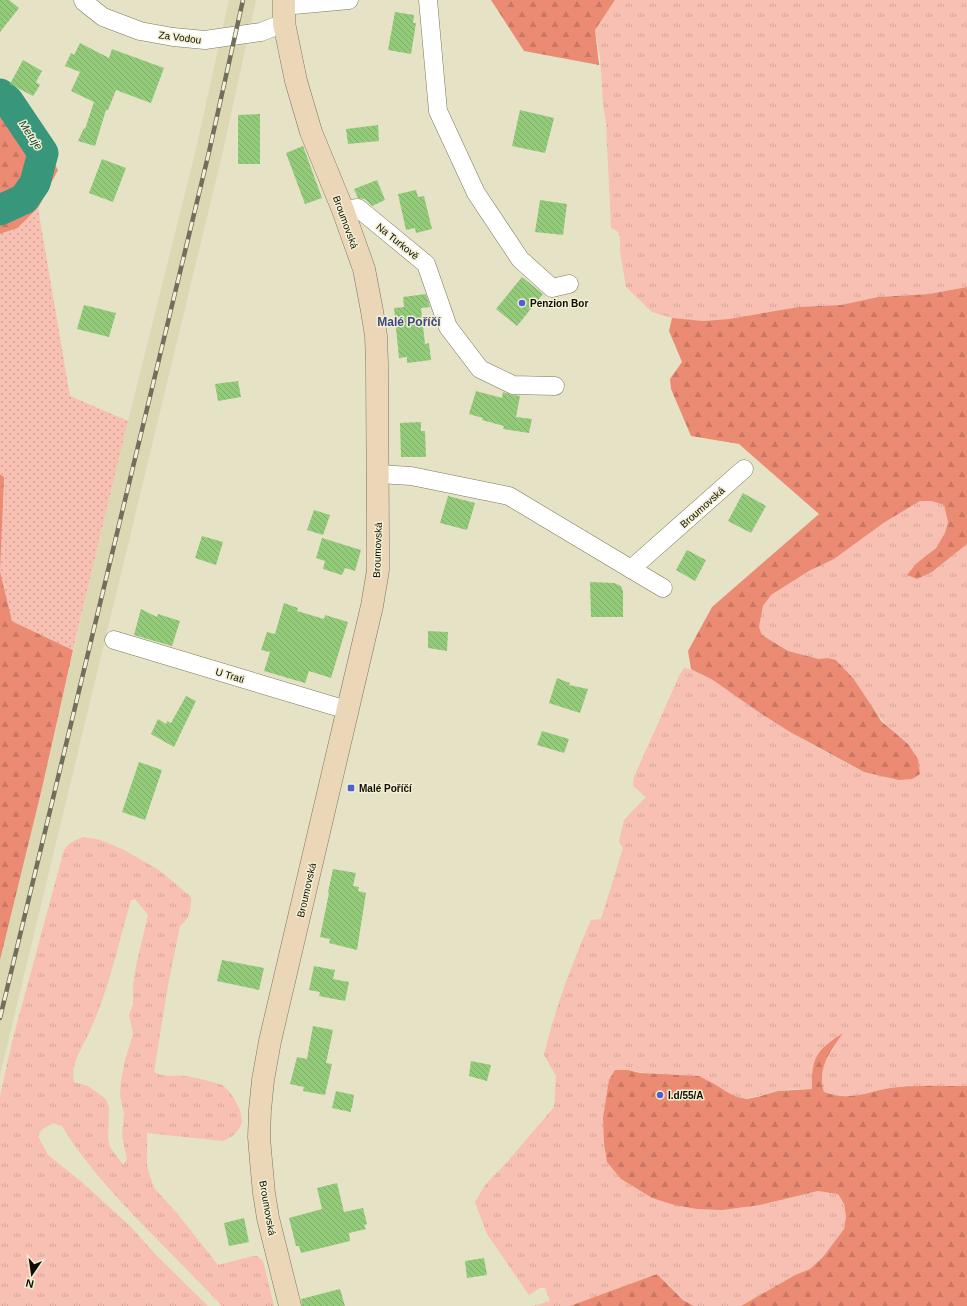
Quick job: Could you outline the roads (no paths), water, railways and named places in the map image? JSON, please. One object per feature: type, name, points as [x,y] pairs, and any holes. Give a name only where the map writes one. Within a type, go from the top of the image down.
[{"type":"main road","name":"Broumovská","points":[[284,10],[296,81],[309,125],[343,210],[364,269],[372,311],[376,357],[378,474],[378,570],[372,606],[272,1033],[263,1080],[259,1137],[264,1193],[268,1218],[290,1306]]},
{"type":"street","name":"Za Vodou","points":[[83,0],[103,17],[140,31],[174,37],[205,40],[261,32],[284,10],[310,1],[349,0]]},
{"type":"street","points":[[428,0],[438,111],[476,193],[520,259],[552,288],[569,284]]},
{"type":"street","name":"Na Turkově","points":[[343,210],[358,208],[426,264],[448,327],[480,369],[513,385],[555,386]]},
{"type":"street","name":"Broumovská","points":[[631,569],[744,469]]},
{"type":"street","points":[[378,474],[411,476],[509,496],[663,588]]},
{"type":"street","name":"U Trati","points":[[114,640],[347,710]]},
{"type":"waterway","name":"Metuje","points":[[0,94],[8,101],[43,153],[35,183],[24,199],[0,210]]},
{"type":"railway","points":[[0,1018],[209,152],[243,0]]},
{"type":"place","name":"Penzion Bor","points":[[522,303]]},
{"type":"place","name":"Malé Poříčí","points":[[351,788]]},
{"type":"place","name":"I.d/55/A","points":[[660,1095]]},
{"type":"district","name":"Malé Poříčí","points":[[409,322]]}]
